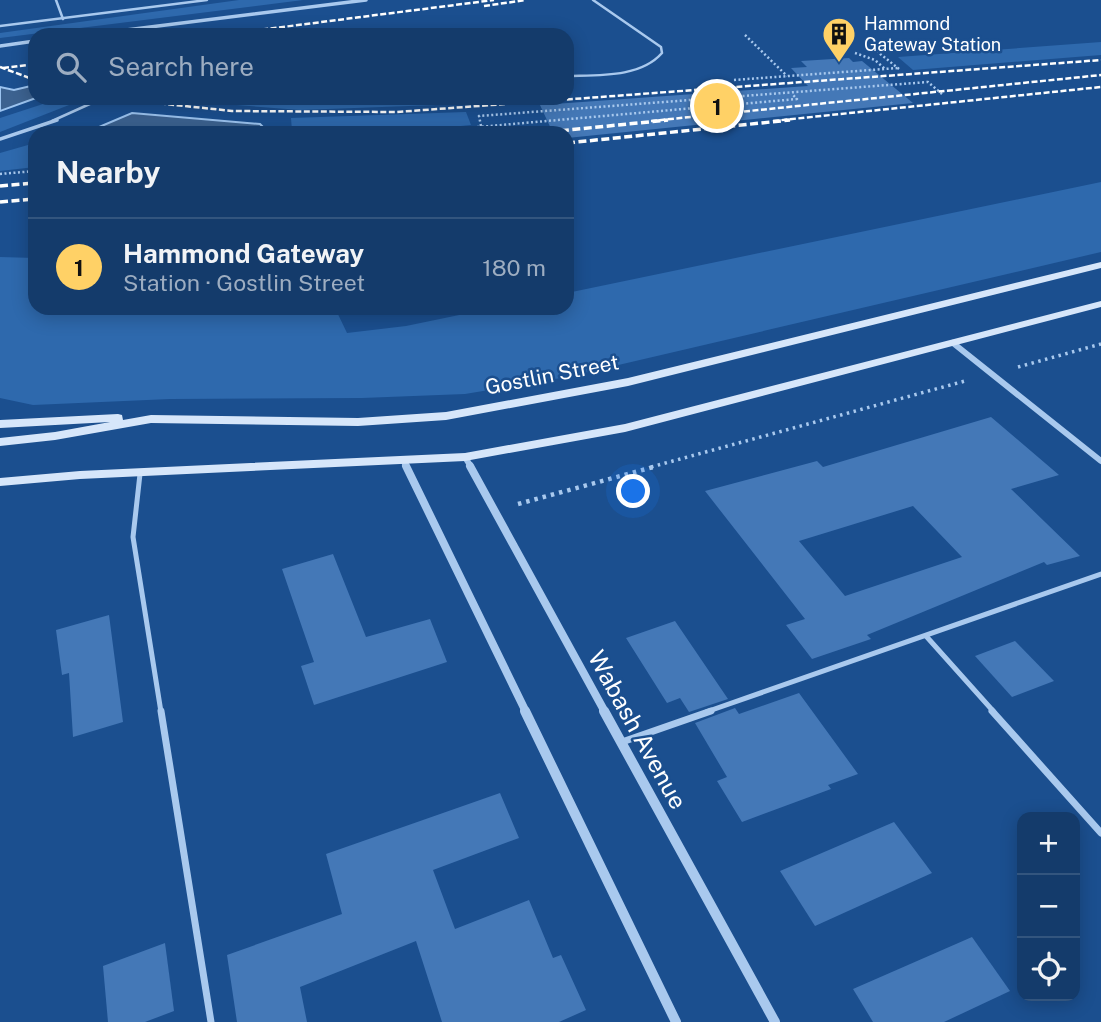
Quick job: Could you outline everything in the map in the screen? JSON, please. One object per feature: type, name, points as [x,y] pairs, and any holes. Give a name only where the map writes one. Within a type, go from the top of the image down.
[{"type":"main road","name":"Gostlin Street","points":[[0,442],[55,436],[151,419],[358,422],[446,416],[628,382],[1101,265]]},
{"type":"main road","points":[[0,482],[465,457],[625,428],[1101,304]]},
{"type":"main road","points":[[0,424],[94,418],[151,419]]},
{"type":"street","points":[[142,28],[366,0]]},
{"type":"street","points":[[0,46],[28,42]]},
{"type":"street","points":[[953,343],[1101,461]]},
{"type":"street","name":"Wabash Avenue","points":[[465,457],[775,1022]]},
{"type":"street","points":[[404,462],[676,1022]]},
{"type":"lane","points":[[56,0],[63,19]]},
{"type":"lane","points":[[0,26],[207,0]]},
{"type":"lane","points":[[574,75],[641,68],[659,59],[662,52],[661,47],[593,0]]},
{"type":"lane","points":[[38,126],[89,105]]},
{"type":"lane","points":[[0,139],[28,130]]},
{"type":"lane","points":[[140,474],[133,537],[211,1022]]},
{"type":"lane","points":[[622,742],[1101,574]]},
{"type":"lane","points":[[926,636],[1101,833]]},
{"type":"path","points":[[745,35],[787,76]]},
{"type":"path","points":[[734,80],[899,69],[873,48]]},
{"type":"path","points":[[855,54],[875,60],[885,69]]},
{"type":"path","points":[[913,80],[918,83]]},
{"type":"path","points":[[600,106],[621,107],[793,95],[928,82],[942,94]]},
{"type":"path","points":[[613,114],[608,106],[600,106],[479,116],[481,126],[797,99],[793,95]]},
{"type":"path","points":[[0,174],[28,172]]},
{"type":"path","points":[[1013,368],[1101,344]]},
{"type":"path","points":[[516,505],[972,379]]},
{"type":"shaded area","points":[[239,0],[303,0],[80,28],[36,28]]},
{"type":"shaded area","points":[[28,29],[28,34],[0,38],[0,33]]},
{"type":"shaded area","points":[[1101,42],[1101,55],[913,70],[898,57]]},
{"type":"shaded area","points":[[0,87],[14,90],[28,87],[28,101],[0,111]]},
{"type":"shaded area","points":[[40,105],[69,105],[0,132],[0,118]]},
{"type":"shaded area","points":[[235,105],[437,105],[300,110]]},
{"type":"shaded area","points":[[466,112],[471,125],[292,126],[291,118]]},
{"type":"shaded area","points":[[132,113],[262,126],[101,126]]},
{"type":"shaded area","points":[[28,145],[28,168],[0,171],[0,153]]},
{"type":"shaded area","points":[[1101,182],[1101,252],[567,377],[465,394],[362,398],[170,399],[33,405],[0,398],[0,257],[28,258],[28,315],[338,315],[347,333],[406,326],[459,315],[574,315],[574,292]]},
{"type":"building","points":[[849,58],[853,62],[862,61],[913,103],[574,137],[574,126],[550,126],[540,105],[574,105],[574,103],[808,86],[791,68],[807,67],[801,61]]},
{"type":"building","points":[[991,417],[1059,475],[1011,489],[1080,556],[1047,565],[1044,562],[867,635],[871,639],[812,659],[786,625],[805,619],[705,491],[817,461],[823,467]],"holes":[[[913,506],[962,557],[845,596],[799,541]]]},
{"type":"building","points":[[333,554],[366,637],[430,619],[447,662],[314,705],[301,666],[314,662],[282,569]]},
{"type":"building","points":[[109,615],[123,722],[73,737],[69,673],[62,675],[56,630]]},
{"type":"building","points":[[675,621],[728,699],[689,712],[680,698],[667,703],[626,638]]},
{"type":"building","points":[[1015,641],[1054,681],[1012,697],[975,656]]},
{"type":"building","points":[[799,693],[858,774],[828,785],[831,789],[742,822],[717,781],[727,777],[695,723],[735,708],[739,714]]},
{"type":"building","points":[[500,793],[519,838],[433,870],[455,929],[529,900],[553,958],[561,955],[586,1010],[559,1022],[442,1022],[416,941],[300,987],[307,1022],[237,1022],[227,955],[342,914],[326,854]]},
{"type":"building","points":[[894,822],[932,873],[815,926],[780,871]]},
{"type":"building","points":[[972,937],[1010,991],[944,1022],[873,1022],[853,989]]},
{"type":"building","points":[[165,943],[174,1011],[145,1022],[108,1022],[103,966]]},
{"type":"railway","points":[[275,28],[494,0]]},
{"type":"railway","points":[[484,6],[526,0]]},
{"type":"railway","points":[[574,99],[1101,60]]},
{"type":"railway","points":[[3,68],[28,65]]},
{"type":"railway","points":[[0,67],[28,77]]},
{"type":"railway","points":[[651,121],[1101,75]]},
{"type":"railway","points":[[773,121],[1101,87]]},
{"type":"railway","points":[[175,105],[232,111],[397,112],[492,105]]},
{"type":"railway","points":[[574,129],[668,120]]},
{"type":"railway","points":[[574,142],[790,120]]},
{"type":"railway","points":[[0,186],[28,184]]},
{"type":"railway","points":[[0,202],[28,200]]},
{"type":"place","name":"Hammond Gateway Station","points":[[839,64]]},
{"type":"place","name":"Hammond Gateway","points":[[717,106]]}]
